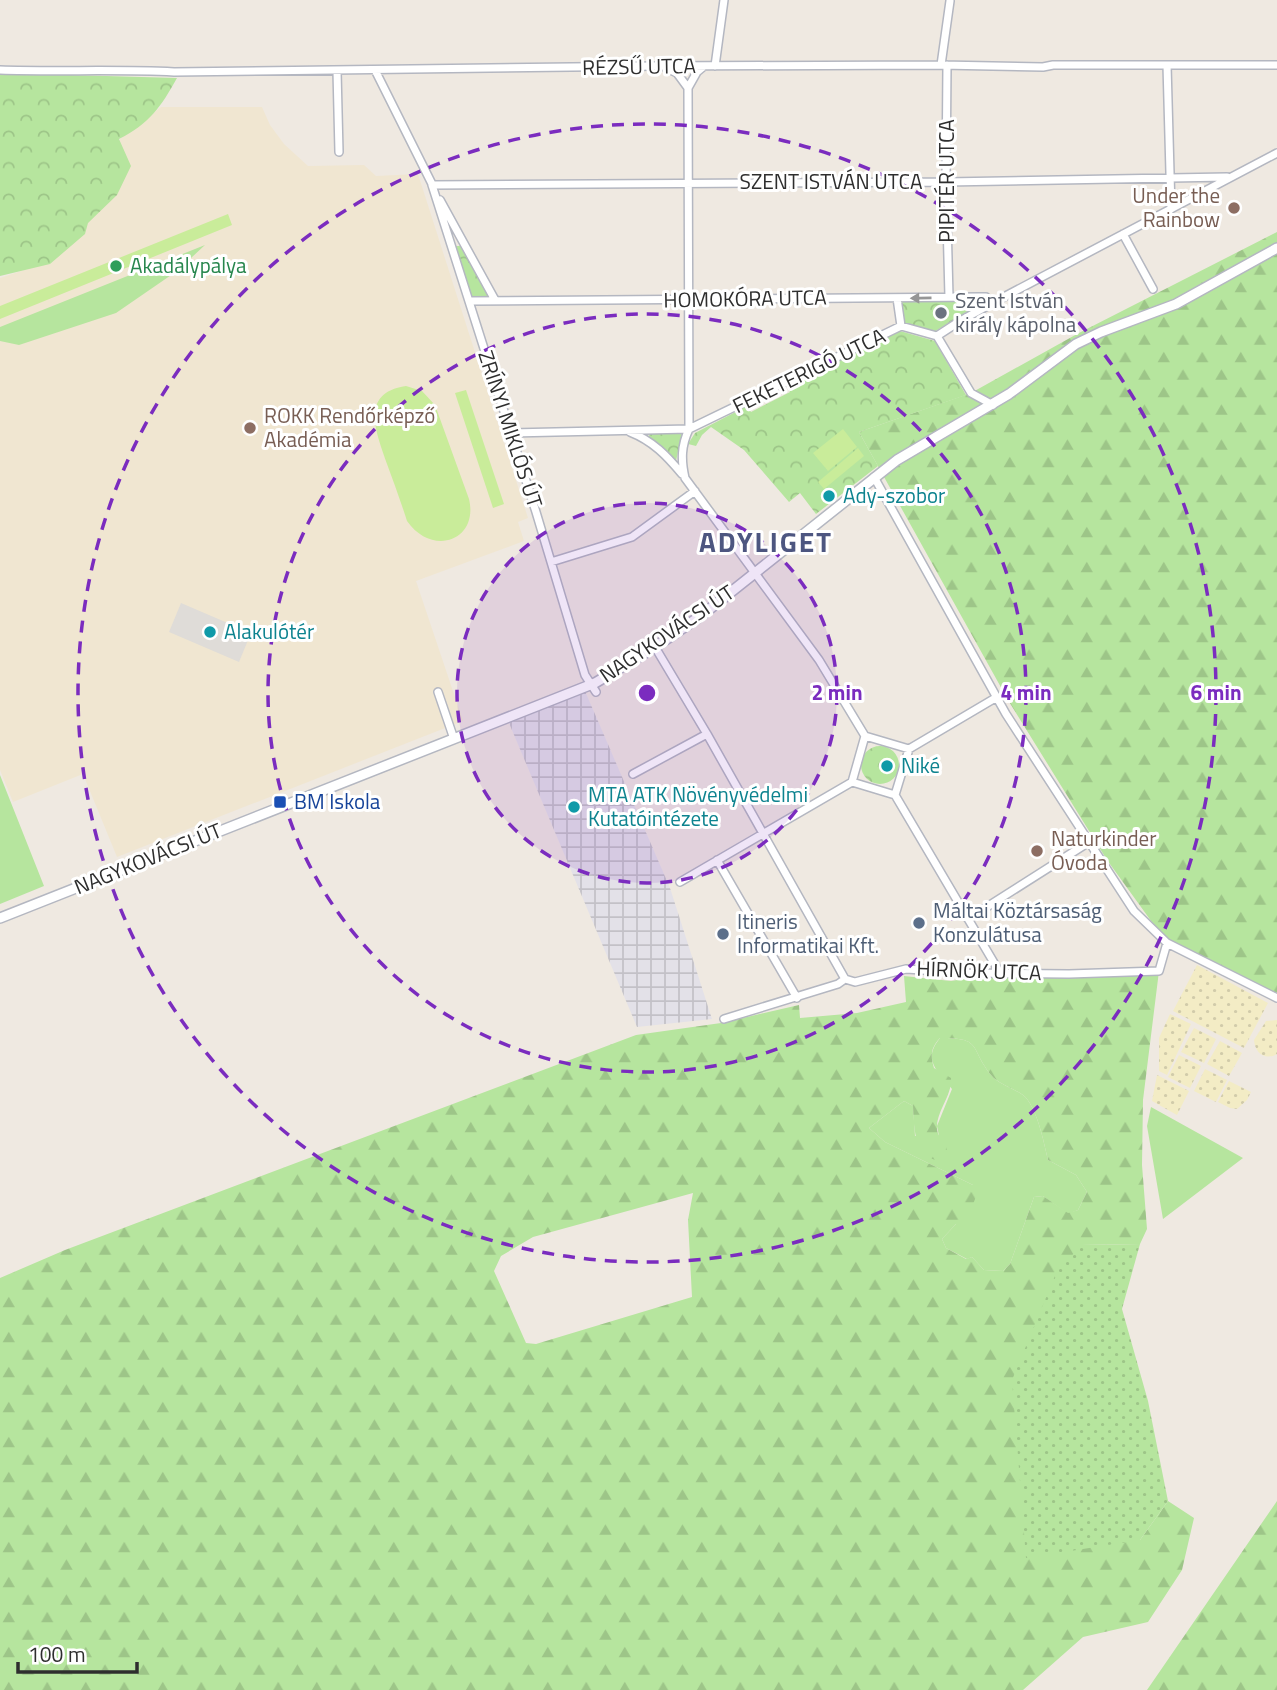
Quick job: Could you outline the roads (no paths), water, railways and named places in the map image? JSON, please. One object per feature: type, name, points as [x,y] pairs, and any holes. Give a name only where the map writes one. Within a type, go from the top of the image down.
[{"type":"street","points":[[715,66],[724,0]]},
{"type":"street","name":"PIPITÉR UTCA","points":[[949,297],[944,65],[950,1]]},
{"type":"street","name":"RÉZSŰ UTCA","points":[[0,70],[52,72],[109,69],[174,72],[656,66],[944,65],[997,68],[1277,65]]},
{"type":"street","points":[[1167,65],[1171,209]]},
{"type":"street","points":[[656,66],[677,73],[688,88]]},
{"type":"street","points":[[685,478],[681,461],[689,429],[688,88],[697,72],[705,66]]},
{"type":"street","points":[[337,71],[339,152]]},
{"type":"street","name":"ZRÍNYI MIKLÓS ÚT","points":[[376,71],[432,185],[495,300]]},
{"type":"street","points":[[993,405],[971,393],[937,336],[992,303],[1277,153]]},
{"type":"street","name":"SZENT ISTVÁN UTCA","points":[[432,185],[946,182],[1231,177]]},
{"type":"street","name":"ZRÍNYI MIKLÓS ÚT","points":[[432,185],[585,675],[594,688]]},
{"type":"street","points":[[1123,234],[1153,289]]},
{"type":"street","name":"NAGYKOVÁCSI ÚT","points":[[0,918],[454,738],[594,688],[702,615],[754,569],[897,460],[993,405],[1086,338],[1176,304],[1277,248]]},
{"type":"street","name":"HOMOKÓRA UTCA","points":[[469,301],[986,297],[992,303]]},
{"type":"street","points":[[897,298],[901,326]]},
{"type":"street","name":"FEKETERIGÓ UTCA","points":[[511,433],[689,429],[901,326],[937,336]]},
{"type":"street","points":[[626,431],[657,446],[685,478],[819,660],[865,736],[909,749]]},
{"type":"street","points":[[874,477],[1034,759],[1135,911],[1167,943],[1277,998]]},
{"type":"street","points":[[551,562],[632,537],[695,491]]},
{"type":"street","points":[[655,647],[845,979]]},
{"type":"street","points":[[438,692],[454,738]]},
{"type":"street","points":[[895,795],[909,749],[997,697]]},
{"type":"street","points":[[633,774],[707,734]]},
{"type":"street","points":[[680,882],[852,782],[865,736]]},
{"type":"street","points":[[852,782],[895,795],[1000,973]]},
{"type":"street","points":[[968,919],[1089,842]]},
{"type":"street","points":[[717,860],[797,998]]},
{"type":"street","name":"HÍRNÖK UTCA","points":[[724,1019],[838,985],[845,979],[855,982],[906,969],[1000,973],[1159,971],[1167,943]]},
{"type":"place","name":"Under the Rainbow","points":[[1234,208]]},
{"type":"place","name":"Akadálypálya","points":[[116,266]]},
{"type":"place","name":"Szent István király kápolna","points":[[941,313]]},
{"type":"place","name":"ROKK Rendőrképző Akadémia","points":[[250,428]]},
{"type":"place","name":"Ady-szobor","points":[[829,496]]},
{"type":"place","name":"Alakulótér","points":[[210,632]]},
{"type":"place","name":"Niké","points":[[887,766]]},
{"type":"place","name":"BM Iskola","points":[[280,802]]},
{"type":"place","name":"MTA ATK Növényvédelmi Kutatóintézete","points":[[574,807]]},
{"type":"place","name":"Naturkinder Óvoda","points":[[1037,851]]},
{"type":"place","name":"Máltai Köztársaság Konzulátusa","points":[[919,923]]},
{"type":"place","name":"Itineris Informatikai Kft.","points":[[723,934]]},
{"type":"district","name":"ADYLIGET","points":[[766,542]]}]
